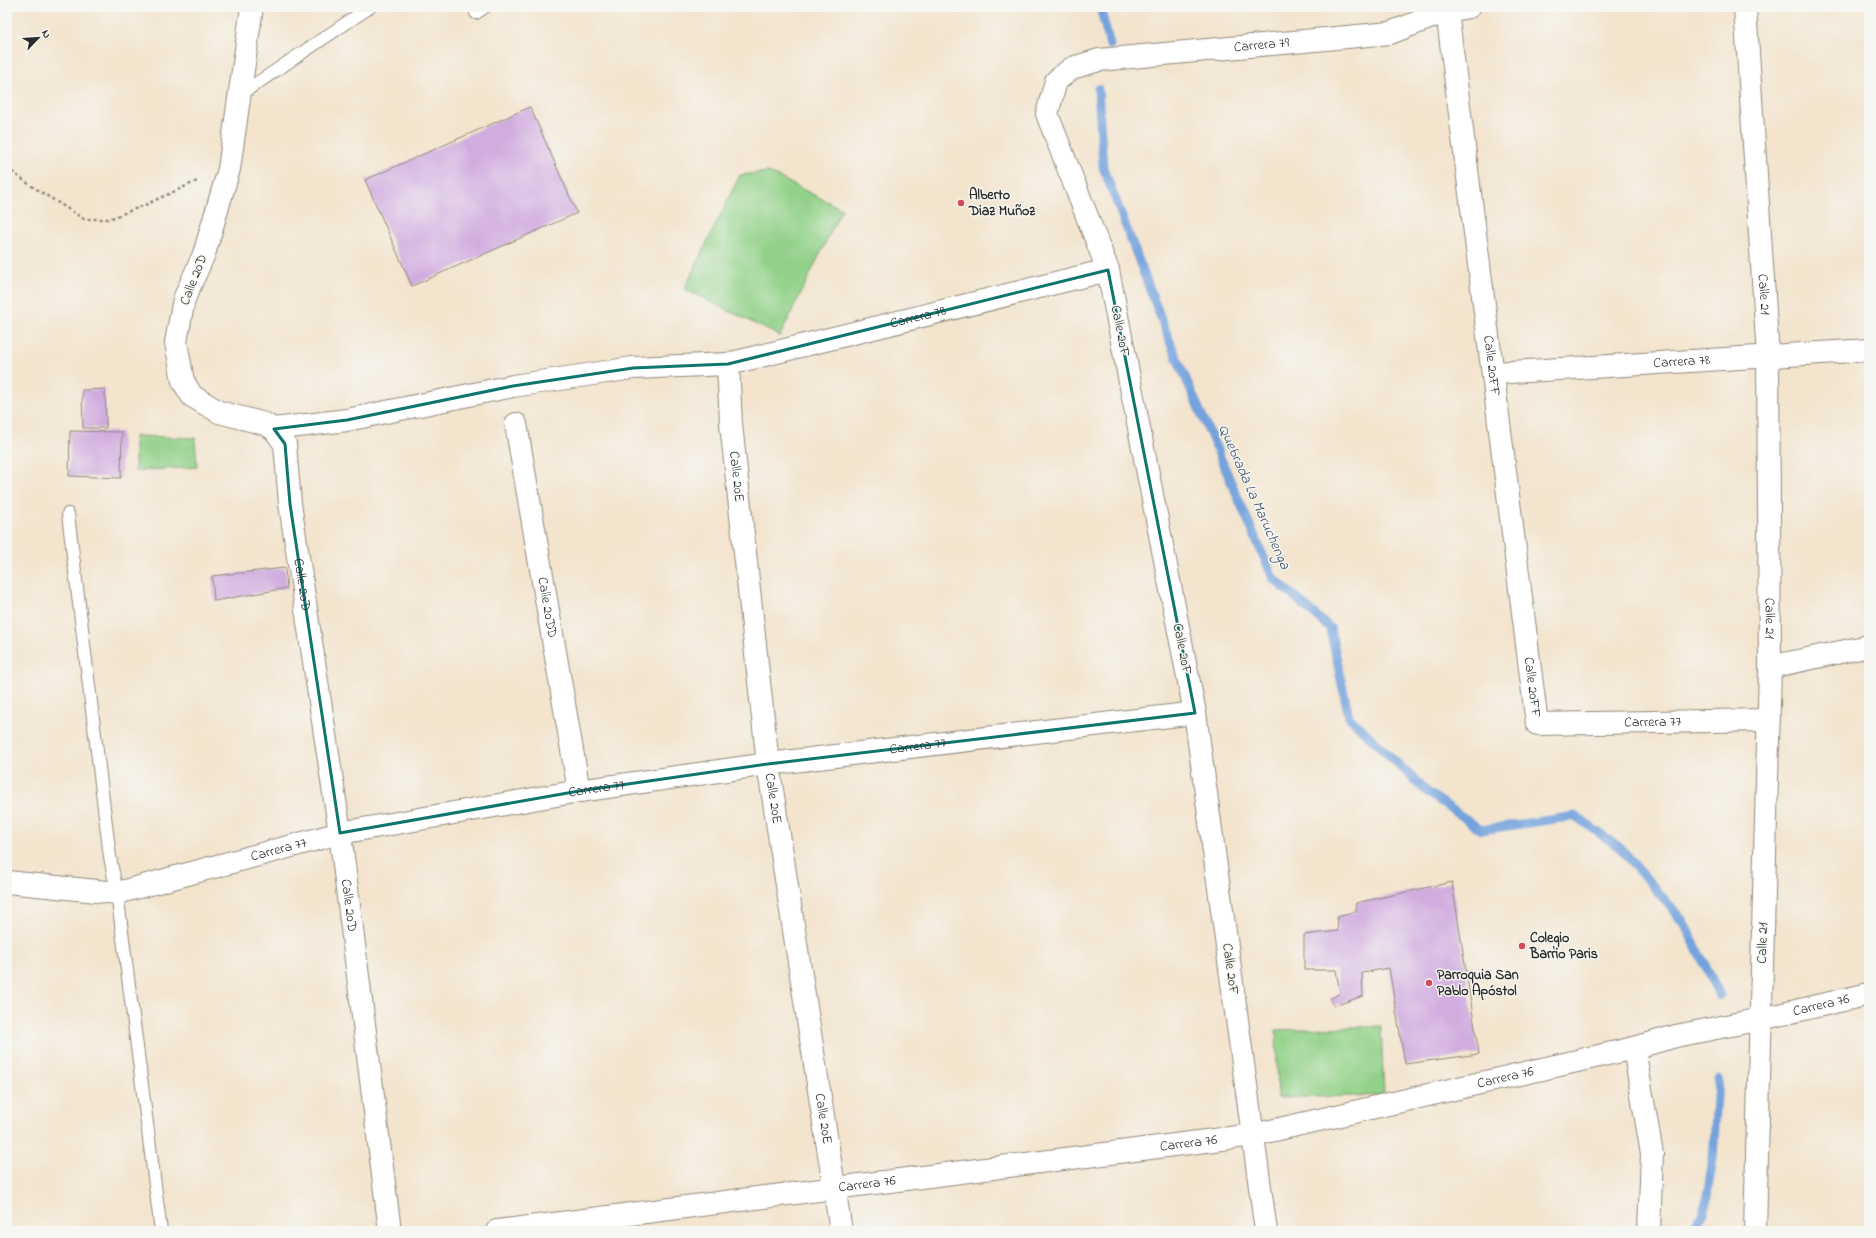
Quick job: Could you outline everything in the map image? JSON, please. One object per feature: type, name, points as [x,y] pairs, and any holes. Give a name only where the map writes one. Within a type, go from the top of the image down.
[{"type":"street","name":"Calle 20D","points":[[252,7],[241,94],[229,169],[204,254],[184,299],[176,342],[183,380],[192,396],[219,412],[265,424],[274,429],[285,444],[290,504],[340,833],[390,1231]]},
{"type":"street","name":"Carrera 79","points":[[1056,81],[1072,68],[1099,60],[1390,33],[1446,9],[1468,7]]},
{"type":"street","name":"Calle 21","points":[[1745,7],[1768,356],[1770,667],[1755,1231]]},
{"type":"street","name":"Calle 20FF","points":[[1446,9],[1494,373],[1537,724]]},
{"type":"street","name":"Calle 20F","points":[[1056,81],[1047,114],[1108,270],[1195,713],[1266,1231]]},
{"type":"street","name":"Carrera 78","points":[[274,429],[347,420],[513,386],[633,368],[728,364],[1108,270]]},
{"type":"street","name":"Carrera 78","points":[[1494,373],[1869,350]]},
{"type":"street","name":"Calle 20E","points":[[728,364],[731,424],[768,764],[841,1231]]},
{"type":"street","name":"Calle 20DD","points":[[516,424],[579,791]]},
{"type":"street","points":[[1770,667],[1869,646]]},
{"type":"street","name":"Carrera 77","points":[[7,882],[117,893],[340,833],[579,791],[768,764],[1195,713]]},
{"type":"street","name":"Carrera 77","points":[[1537,724],[1769,720]]},
{"type":"street","name":"Carrera 76","points":[[497,1231],[1253,1135],[1634,1048],[1676,1036],[1760,1019],[1869,994]]},
{"type":"street","points":[[1634,1048],[1652,1154],[1650,1231]]},
{"type":"lane","points":[[241,94],[370,7]]},
{"type":"lane","points":[[68,514],[110,857],[117,893],[161,1231]]},
{"type":"path","points":[[7,168],[30,185],[84,219],[109,219],[229,169]]},
{"type":"highlighted area","points":[[1108,270],[1195,713],[768,764],[579,791],[340,833],[290,504],[285,444],[274,429],[347,420],[513,386],[633,368],[728,364]]},
{"type":"green space","points":[[768,172],[842,209],[780,336],[684,289],[740,175]]},
{"type":"green space","points":[[135,436],[195,438],[197,467],[135,471]]},
{"type":"green space","points":[[1381,1026],[1384,1095],[1278,1098],[1276,1030]]},
{"type":"building","points":[[530,107],[577,213],[412,286],[365,180]]},
{"type":"building","points":[[105,389],[106,428],[83,428],[82,390]]},
{"type":"building","points":[[70,431],[122,432],[121,478],[69,476]]},
{"type":"building","points":[[285,568],[287,588],[214,601],[212,576]]},
{"type":"building","name":"Parroquia San Pablo Apóstol","points":[[1452,882],[1479,1054],[1405,1064],[1389,968],[1362,973],[1363,996],[1334,1006],[1330,999],[1340,993],[1336,970],[1304,970],[1304,935],[1338,931],[1337,917],[1356,912],[1356,903]]},
{"type":"waterway","name":"Quebrada La Maruchenga","points":[[1100,7],[1110,45]]},
{"type":"waterway","name":"Quebrada La Maruchenga","points":[[1098,89],[1103,167],[1172,347],[1273,578],[1330,628],[1349,717],[1426,791],[1481,830],[1575,816],[1619,847],[1683,921],[1720,995]]},
{"type":"waterway","name":"Quebrada La Maruchenga","points":[[1691,1231],[1704,1213],[1713,1159],[1718,1080]]},
{"type":"place","name":"Alberto Diaz Muñoz","points":[[961,203]]},
{"type":"place","name":"Colegio Barrio Paris","points":[[1522,946]]},
{"type":"place","name":"Parroquia San Pablo Apóstol","points":[[1429,983]]}]
